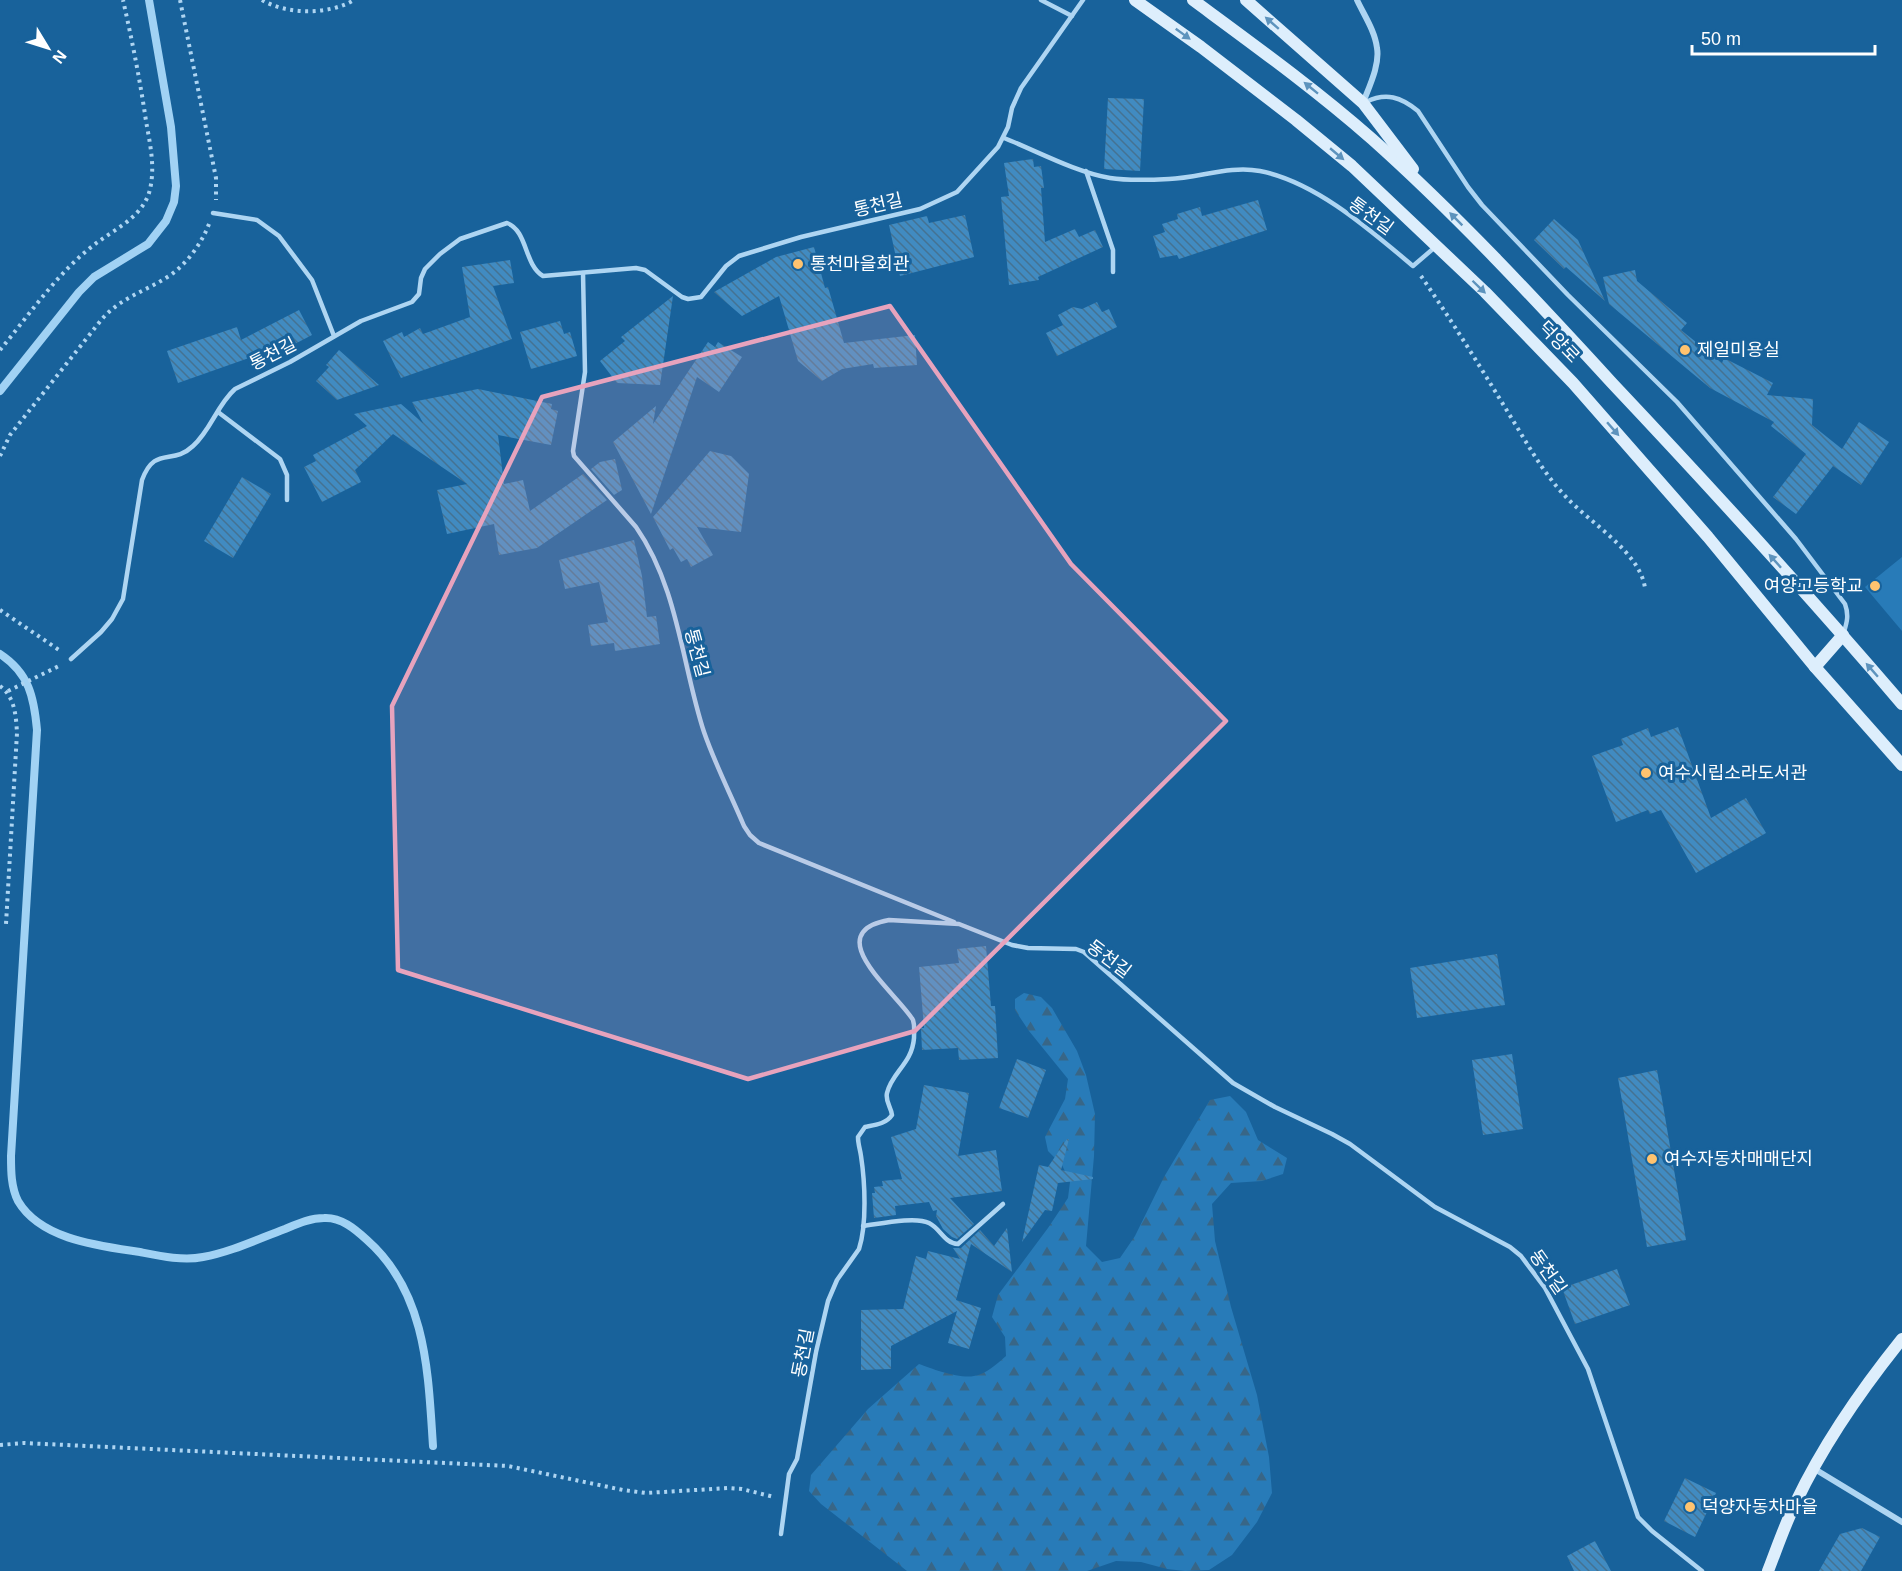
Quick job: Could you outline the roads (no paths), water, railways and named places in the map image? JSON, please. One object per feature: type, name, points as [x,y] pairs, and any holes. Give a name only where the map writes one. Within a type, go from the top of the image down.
[{"type":"main road","name":"덕양로","points":[[1136,0],[1202,47],[1296,120],[1352,166],[1437,245],[1573,383],[1708,537],[1815,667],[1902,765]]},
{"type":"main road","name":"덕양로","points":[[1193,0],[1310,88],[1431,194],[1545,311],[1687,463],[1843,635],[1902,704]]},
{"type":"main road","points":[[1246,0],[1363,103],[1431,194]]},
{"type":"main road","points":[[1349,120],[1363,103]]},
{"type":"main road","points":[[1815,667],[1843,635]]},
{"type":"main road","points":[[1768,1571],[1813,1468],[1840,1422],[1870,1378],[1902,1339]]},
{"type":"street","points":[[1357,0],[1378,49],[1377,60],[1363,103]]},
{"type":"street","points":[[1813,1468],[1902,1522]]},
{"type":"lane","points":[[1041,0],[1072,16]]},
{"type":"lane","name":"통천길","points":[[71,659],[101,632],[112,619],[123,599],[142,480],[146,470],[155,459],[177,455],[193,446],[209,427],[227,395],[235,388],[290,362],[361,321],[412,302],[417,298],[421,278],[432,261],[460,239],[503,224],[511,225],[517,230],[532,263],[539,273],[547,277],[640,268],[682,297],[695,299],[707,292],[726,266],[739,256],[801,237],[920,209],[947,197],[964,185],[1004,138],[1012,108],[1022,88],[1083,0]]},
{"type":"lane","points":[[1363,103],[1376,97],[1393,96],[1410,104],[1418,111],[1468,187],[1482,204],[1568,295],[1677,402],[1796,539],[1845,604],[1848,612],[1843,635]]},
{"type":"lane","name":"통천길","points":[[1004,138],[1086,171],[1110,178],[1171,179],[1242,169],[1268,173],[1316,194],[1357,220],[1413,266],[1437,245]]},
{"type":"lane","points":[[1086,171],[1113,250],[1113,272]]},
{"type":"lane","points":[[213,213],[257,220],[279,237],[312,280],[334,336]]},
{"type":"lane","name":"통천길","points":[[583,273],[585,372],[574,456],[636,527],[660,570],[704,733],[744,826],[759,843],[959,924]]},
{"type":"lane","points":[[218,412],[280,459],[287,475],[287,500]]},
{"type":"lane","name":"동천길","points":[[781,1533],[789,1474],[797,1460],[816,1352],[828,1301],[837,1280],[859,1249],[863,1226],[862,1173],[858,1137],[865,1127],[879,1124],[892,1115],[886,1101],[887,1092],[909,1058],[913,1044],[914,1024],[910,1014],[882,984],[862,955],[859,939],[866,927],[879,921],[889,920],[959,924],[1012,945],[1028,948],[1076,949],[1084,952],[1233,1083],[1275,1107],[1350,1144],[1435,1207],[1510,1247],[1521,1256],[1545,1288],[1588,1370],[1638,1517],[1702,1571]]},
{"type":"lane","points":[[863,1226],[921,1220],[933,1226],[950,1242],[958,1244],[1003,1204]]},
{"type":"waterway","points":[[0,391],[79,292],[94,277],[148,244],[166,221],[174,202],[176,186],[171,127],[149,0]]},
{"type":"waterway","points":[[0,654],[10,661],[24,678],[32,696],[37,730],[11,1156],[11,1173],[18,1201],[41,1225],[73,1239],[90,1244],[180,1258],[195,1258],[224,1252],[314,1219],[330,1218],[347,1224],[367,1240],[387,1261],[402,1284],[413,1309],[426,1363],[433,1446]]},
{"type":"place","name":"통천마을회관","points":[[798,264]]},
{"type":"place","name":"제일미용실","points":[[1685,350]]},
{"type":"place","name":"여양고등학교","points":[[1875,586]]},
{"type":"place","name":"여수시립소라도서관","points":[[1646,773]]},
{"type":"place","name":"여수자동차매매단지","points":[[1652,1159]]},
{"type":"place","name":"덕양자동차마을","points":[[1690,1507]]}]
